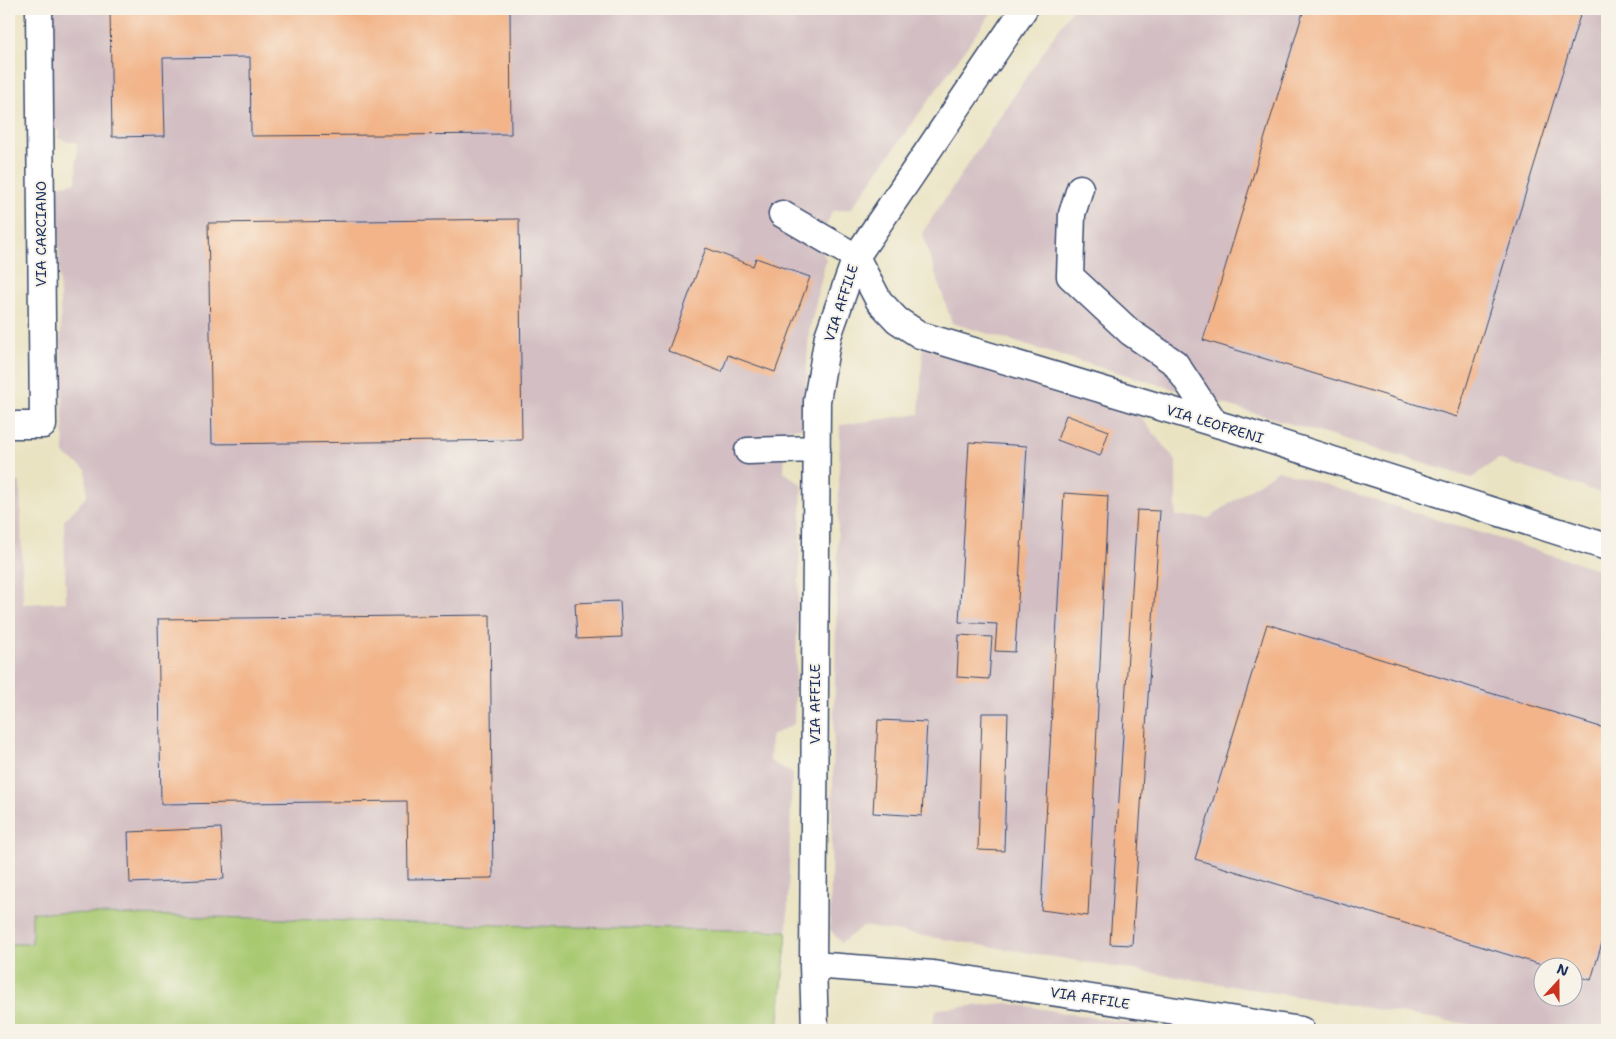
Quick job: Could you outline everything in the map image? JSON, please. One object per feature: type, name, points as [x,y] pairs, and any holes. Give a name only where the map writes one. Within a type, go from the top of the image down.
[{"type":"street","name":"VIA CARCIANO","points":[[9,425],[43,425],[40,9]]},
{"type":"street","name":"VIA AFFILE","points":[[1024,9],[856,257],[828,336],[817,401],[813,966],[933,974],[1301,1030]]},
{"type":"street","points":[[1080,188],[1072,214],[1070,276],[1130,332],[1175,363],[1215,423]]},
{"type":"street","points":[[782,214],[856,257]]},
{"type":"street","name":"VIA LEOFRENI","points":[[856,257],[879,301],[897,320],[920,335],[1215,423],[1607,547]]},
{"type":"street","points":[[748,451],[817,449]]},
{"type":"street","points":[[813,966],[815,1030]]},
{"type":"shaded area","points":[[48,9],[994,9],[851,209],[832,211],[819,245],[826,259],[809,332],[803,428],[786,429],[784,472],[802,485],[794,724],[771,736],[770,761],[792,773],[787,931],[32,912],[32,944],[9,944],[9,481],[20,482],[23,604],[66,602],[64,521],[87,496],[86,470],[64,454],[57,186],[76,182],[77,142],[68,142],[58,138],[60,131],[48,127]]},
{"type":"shaded area","points":[[1072,9],[1607,9],[1607,495],[1498,459],[1472,478],[952,323],[922,233]]},
{"type":"shaded area","points":[[923,348],[1137,413],[1176,461],[1176,516],[1209,518],[1278,470],[1607,572],[1607,1030],[1503,1030],[863,926],[841,943],[830,929],[840,425],[919,414]]},
{"type":"shaded area","points":[[1007,1003],[1168,1030],[930,1030],[937,1009]]},
{"type":"green space","points":[[32,912],[787,931],[778,1030],[9,1030],[9,944],[32,944]]},
{"type":"building","points":[[110,9],[510,9],[511,134],[251,136],[250,57],[163,58],[165,136],[112,137]]},
{"type":"building","points":[[1304,9],[1582,9],[1457,417],[1203,340]]},
{"type":"building","points":[[519,219],[522,440],[212,444],[208,223]]},
{"type":"building","points":[[706,248],[753,266],[756,258],[810,277],[775,372],[728,355],[722,372],[668,351]]},
{"type":"building","points":[[1066,415],[1109,431],[1100,456],[1057,440]]},
{"type":"building","points":[[969,442],[1027,446],[1015,652],[995,651],[997,624],[959,622]]},
{"type":"building","points":[[1064,493],[1108,496],[1088,916],[1041,910]]},
{"type":"building","points":[[1137,510],[1160,511],[1132,945],[1110,944]]},
{"type":"building","points":[[620,601],[622,637],[577,639],[575,603]]},
{"type":"building","points":[[490,615],[493,878],[408,879],[407,801],[161,804],[158,619]]},
{"type":"building","points":[[1267,624],[1607,729],[1607,926],[1591,980],[1584,978],[1584,956],[1534,956],[1534,963],[1195,859]]},
{"type":"building","points":[[959,635],[992,637],[989,679],[957,677]]},
{"type":"building","points":[[982,713],[1008,713],[1004,851],[978,850]]},
{"type":"building","points":[[878,720],[927,722],[922,816],[873,813]]},
{"type":"building","points":[[221,828],[224,879],[130,883],[128,832]]}]
